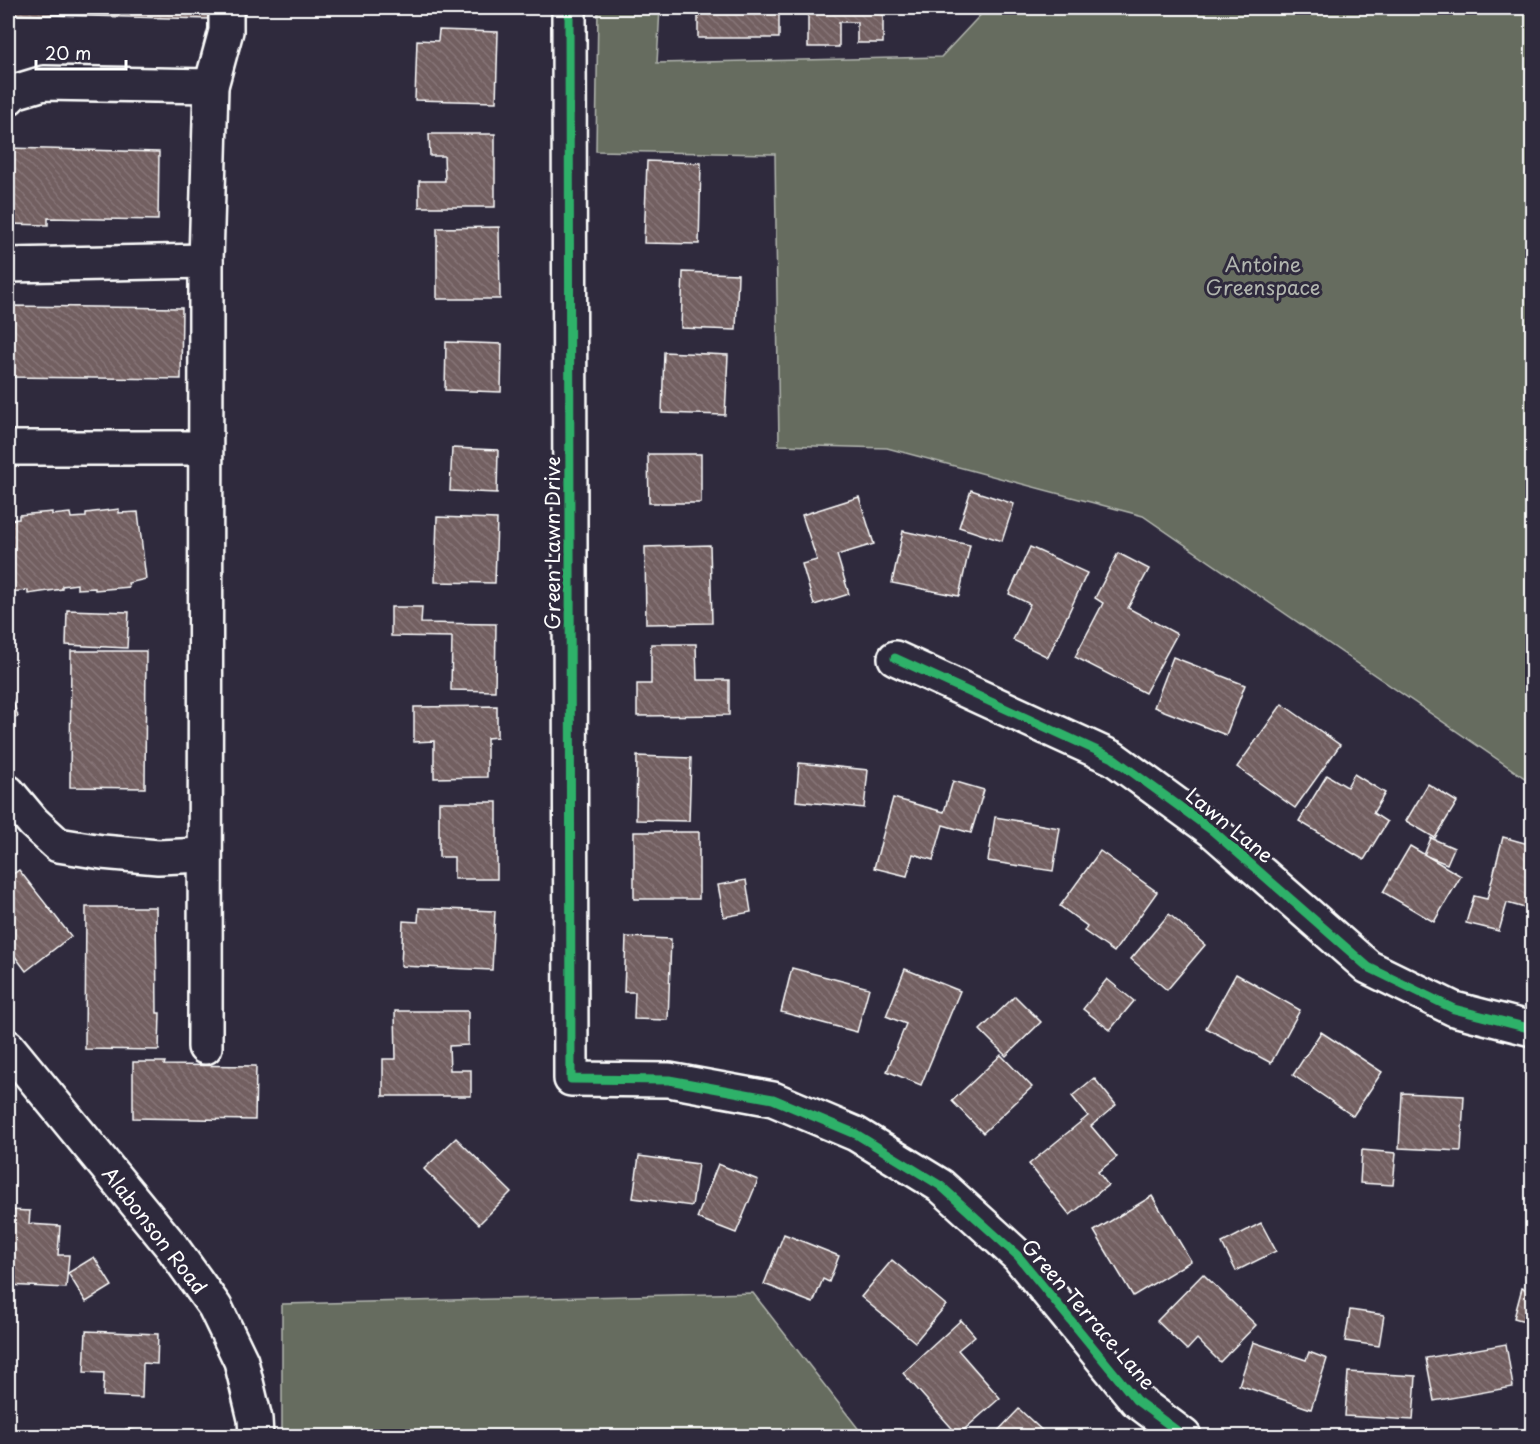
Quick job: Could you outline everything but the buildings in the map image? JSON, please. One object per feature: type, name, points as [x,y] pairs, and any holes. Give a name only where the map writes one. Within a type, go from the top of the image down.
[{"type":"street","points":[[205,1047],[206,261],[211,86],[226,31],[226,8]]},
{"type":"street","name":"Green Lawn Drive","points":[[569,8],[572,1079]]},
{"type":"street","points":[[8,98],[14,92],[44,83],[211,86]]},
{"type":"street","points":[[8,265],[206,261]]},
{"type":"street","points":[[8,448],[205,448]]},
{"type":"street","name":"Lawn Lane","points":[[895,658],[1113,758],[1213,831],[1368,967],[1454,1009],[1533,1029]]},
{"type":"street","points":[[8,792],[33,822],[57,845],[158,857],[204,855]]},
{"type":"street","name":"Alabonson Road","points":[[8,1047],[172,1247],[215,1307],[241,1361],[255,1419],[256,1437]]},
{"type":"street","name":"Green Terrace Lane","points":[[572,1079],[669,1080],[772,1099],[856,1134],[941,1186],[1018,1256],[1136,1400],[1184,1437]]},
{"type":"green space","name":"Antoine Greenspace","points":[[598,8],[660,8],[657,63],[941,57],[987,8],[1532,8],[1532,783],[1143,516],[887,448],[779,445],[775,154],[596,151]]},
{"type":"green space","points":[[753,1293],[864,1436],[282,1436],[282,1304]]},
{"type":"cycle path","points":[[569,8],[571,1079],[669,1080],[773,1099],[856,1134],[941,1186],[1018,1256],[1136,1400],[1184,1436]]},
{"type":"cycle path","points":[[895,658],[1113,758],[1213,831],[1368,967],[1454,1009],[1532,1029]]}]
